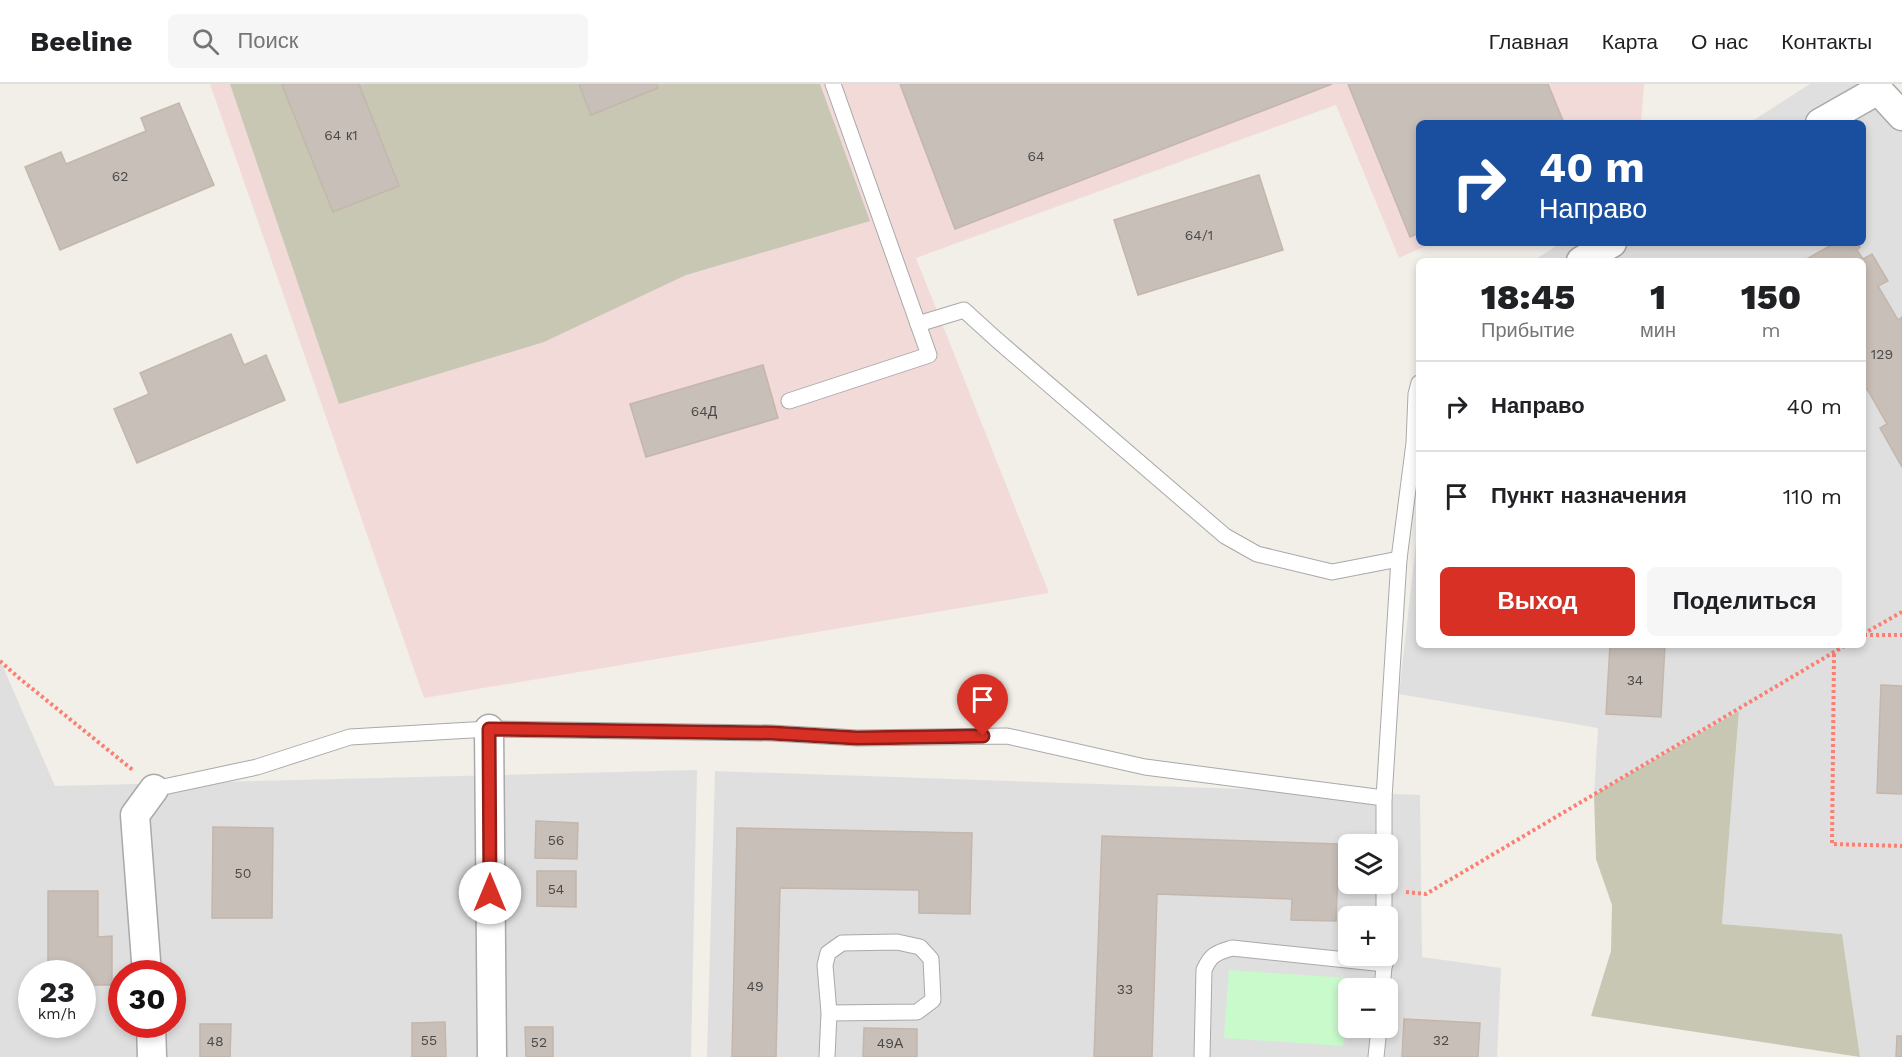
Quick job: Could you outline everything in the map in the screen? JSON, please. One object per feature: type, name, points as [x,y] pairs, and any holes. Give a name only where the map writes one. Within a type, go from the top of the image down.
[{"type":"street","points":[[1825,120],[1878,90],[1902,116]]},
{"type":"street","points":[[1586,258],[1607,246]]},
{"type":"street","points":[[489,729],[492,1057]]},
{"type":"street","points":[[146,960],[135,815],[148,784]]},
{"type":"street","points":[[151,1038],[152,1057]]},
{"type":"lane","points":[[789,401],[929,355],[832,84]]},
{"type":"lane","points":[[918,324],[964,310],[1225,536],[1257,554],[1332,572],[1399,559]]},
{"type":"lane","points":[[1384,834],[1384,798],[1399,559],[1414,443],[1416,394]]},
{"type":"lane","points":[[148,784],[257,767],[350,737],[489,729],[772,733],[857,738],[1007,736],[1145,767],[1384,798]]},
{"type":"lane","points":[[827,1057],[829,1013],[825,965],[828,953],[842,943],[897,942],[920,947],[931,959],[933,1000],[916,1012],[829,1013]]},
{"type":"lane","points":[[1202,1057],[1204,970],[1209,959],[1217,952],[1232,948],[1338,956]]},
{"type":"lane","points":[[1376,1057],[1378,1038]]},
{"type":"path","points":[[1866,633],[1902,612]]},
{"type":"path","points":[[1866,635],[1902,636]]},
{"type":"path","points":[[1398,889],[1426,894],[1842,648]]},
{"type":"path","points":[[1834,653],[1832,844],[1902,846]]},
{"type":"path","points":[[0,661],[148,784]]},
{"type":"shaded area","points":[[210,84],[1644,84],[1641,120],[1416,120],[1416,246],[1425,246],[1399,258],[1336,105],[916,258],[1049,593],[424,698]]},
{"type":"shaded area","points":[[230,84],[820,84],[870,221],[686,275],[544,342],[339,404]]},
{"type":"shaded area","points":[[1810,84],[1894,84],[1902,92],[1902,1057],[1860,1057],[1842,934],[1722,924],[1739,712],[1594,795],[1598,728],[1399,694],[1416,544],[1416,648],[1866,648],[1866,258],[1538,258],[1556,246],[1866,246],[1866,120],[1754,120]]},
{"type":"shaded area","points":[[0,660],[55,786],[697,770],[691,1057],[0,1057]]},
{"type":"shaded area","points":[[1739,711],[1722,924],[1842,934],[1860,1057],[1591,1016],[1611,951],[1612,905],[1596,859],[1594,795]]},
{"type":"shaded area","points":[[715,771],[1420,795],[1422,957],[1501,968],[1497,1057],[707,1057]]},
{"type":"green space","points":[[1229,970],[1348,978],[1338,978],[1338,1038],[1344,1038],[1343,1046],[1224,1038]]},
{"type":"building","points":[[359,84],[399,186],[333,212],[282,85]]},
{"type":"building","points":[[579,84],[656,84],[658,88],[591,115]]},
{"type":"building","points":[[900,84],[1332,84],[955,229]]},
{"type":"building","points":[[1348,84],[1548,84],[1563,120],[1416,120],[1416,234],[1410,237]]},
{"type":"building","points":[[179,103],[214,185],[60,250],[25,167],[61,152],[66,164],[146,131],[141,118]]},
{"type":"building","points":[[1259,175],[1283,250],[1138,295],[1114,220]]},
{"type":"building","points":[[1830,246],[1860,246],[1857,250],[1862,258],[1808,258]]},
{"type":"building","points":[[1872,254],[1888,281],[1878,286],[1898,320],[1902,317],[1902,467],[1880,428],[1887,424],[1867,389],[1865,258]]},
{"type":"building","points":[[231,334],[244,365],[266,355],[285,400],[137,463],[114,409],[149,394],[140,373]]},
{"type":"building","points":[[763,365],[778,418],[646,457],[630,404]]},
{"type":"building","points":[[1610,648],[1665,648],[1661,717],[1606,714]]},
{"type":"building","points":[[1881,685],[1902,686],[1902,794],[1877,793]]},
{"type":"building","points":[[536,821],[578,823],[577,859],[535,858]]},
{"type":"building","points":[[213,827],[273,828],[272,918],[212,918]]},
{"type":"building","points":[[737,828],[972,833],[970,914],[919,913],[919,890],[780,888],[776,1057],[732,1057]]},
{"type":"building","points":[[1102,836],[1338,844],[1336,921],[1291,920],[1292,899],[1157,894],[1152,1057],[1094,1057]]},
{"type":"building","points":[[537,871],[576,871],[576,907],[537,906]]},
{"type":"building","points":[[48,891],[98,891],[98,937],[112,936],[112,960],[108,960],[108,985],[96,985],[96,960],[48,960]]},
{"type":"building","points":[[1404,1019],[1480,1023],[1478,1057],[1402,1057]]},
{"type":"building","points":[[445,1022],[446,1057],[412,1057],[412,1023]]},
{"type":"building","points":[[200,1024],[231,1024],[230,1057],[200,1057]]},
{"type":"building","points":[[525,1027],[553,1027],[553,1057],[526,1057]]},
{"type":"building","points":[[864,1028],[917,1029],[917,1057],[863,1057]]},
{"type":"building","points":[[1897,1036],[1902,1036],[1902,1057],[1896,1057]]},
{"type":"route","points":[[490,893],[489,729],[772,733],[857,738],[983,736]]}]
